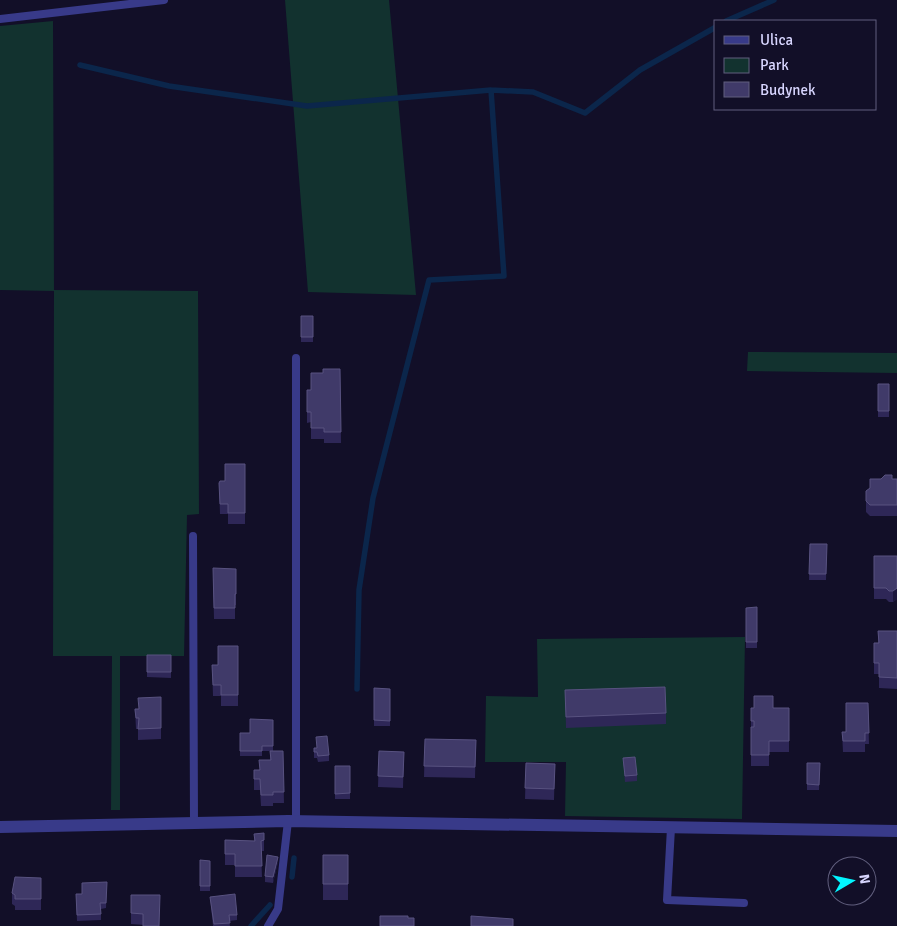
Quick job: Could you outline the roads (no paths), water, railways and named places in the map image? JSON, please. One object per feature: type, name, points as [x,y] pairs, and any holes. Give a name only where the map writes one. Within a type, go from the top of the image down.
[{"type":"street","points":[[0,827],[292,822],[897,832]]},
{"type":"lane","points":[[0,18],[164,0]]},
{"type":"lane","points":[[268,926],[278,909],[292,822],[296,358]]},
{"type":"lane","points":[[193,536],[194,823]]},
{"type":"lane","points":[[671,828],[667,900],[744,903]]},
{"type":"waterway","points":[[728,20],[774,0]]},
{"type":"waterway","points":[[357,689],[359,590],[373,498],[429,280],[504,276],[491,90],[533,92],[585,113],[640,70],[714,28]]},
{"type":"waterway","points":[[80,65],[169,86],[307,106],[491,90]]},
{"type":"waterway","points":[[292,877],[294,858]]},
{"type":"waterway","points":[[251,926],[270,905]]}]
